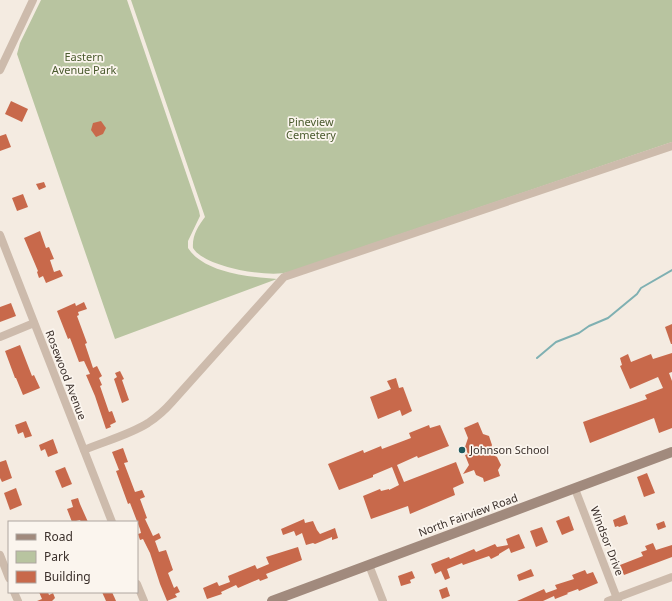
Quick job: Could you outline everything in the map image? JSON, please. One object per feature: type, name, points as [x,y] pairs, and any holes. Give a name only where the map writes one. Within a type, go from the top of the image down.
[{"type":"main road","name":"North Fairview Road","points":[[272,601],[672,452]]},
{"type":"street","points":[[0,70],[33,0]]},
{"type":"street","points":[[84,450],[137,429],[159,415],[284,277],[672,146]]},
{"type":"street","name":"Rosewood Avenue","points":[[0,235],[112,521]]},
{"type":"street","points":[[0,336],[34,323]]},
{"type":"street","name":"Windsor Drive","points":[[575,489],[617,599]]},
{"type":"street","points":[[0,555],[8,575]]},
{"type":"street","points":[[369,565],[383,601]]},
{"type":"street","points":[[608,601],[617,599],[672,577]]},
{"type":"street","points":[[138,586],[144,601]]},
{"type":"green space","name":"Eastern Avenue Park","points":[[41,0],[127,0],[199,211],[200,216],[188,241],[188,248],[195,256],[216,268],[241,275],[277,279],[115,339],[17,54],[20,43]]},
{"type":"green space","name":"Pineview Cemetery","points":[[131,0],[672,0],[672,142],[289,272],[252,272],[223,266],[199,255],[193,248],[193,239],[196,231],[205,217]]},
{"type":"building","points":[[11,101],[28,109],[22,122],[5,114]]},
{"type":"building","points":[[101,121],[106,128],[103,134],[96,137],[91,130],[93,123]]},
{"type":"building","points":[[6,134],[11,147],[0,151],[0,136]]},
{"type":"building","points":[[44,182],[46,187],[39,190],[36,184]]},
{"type":"building","points":[[23,194],[28,207],[17,211],[12,198]]},
{"type":"building","points":[[40,231],[46,248],[49,247],[54,259],[50,260],[54,272],[60,270],[63,276],[46,283],[43,276],[39,278],[38,271],[24,238]]},
{"type":"building","points":[[84,302],[87,309],[78,312],[79,315],[77,316],[87,343],[85,344],[93,368],[97,366],[102,376],[99,378],[102,385],[100,386],[109,412],[112,411],[116,422],[110,425],[111,427],[106,429],[86,375],[90,374],[84,361],[79,362],[70,338],[68,339],[57,311],[75,303],[76,306]]},
{"type":"building","points":[[11,303],[16,316],[0,322],[0,307]]},
{"type":"building","points":[[672,324],[672,344],[671,344],[665,327]]},
{"type":"building","points":[[20,345],[32,376],[34,375],[40,388],[23,395],[5,351]]},
{"type":"building","points":[[672,353],[672,372],[669,373],[672,381],[672,428],[659,433],[654,418],[590,443],[583,422],[647,399],[645,395],[663,388],[658,377],[630,389],[620,366],[622,365],[620,358],[628,354],[631,362],[651,354],[653,359]]},
{"type":"building","points":[[120,371],[124,379],[122,380],[129,400],[122,403],[114,379],[117,377],[115,373]]},
{"type":"building","points":[[396,378],[399,388],[403,387],[412,411],[402,416],[400,410],[378,419],[370,397],[391,389],[387,381]]},
{"type":"building","points":[[26,421],[32,436],[25,438],[23,432],[18,434],[15,425]]},
{"type":"building","points":[[478,422],[483,434],[489,436],[493,455],[497,457],[501,465],[498,470],[500,476],[484,482],[483,478],[476,475],[474,470],[463,474],[469,465],[465,455],[468,454],[465,447],[468,438],[464,428]]},
{"type":"building","points":[[429,425],[430,428],[440,425],[449,446],[418,458],[417,456],[397,465],[404,482],[456,462],[464,483],[453,488],[455,495],[410,514],[408,506],[371,519],[363,496],[380,489],[381,491],[389,490],[399,485],[392,467],[373,475],[373,477],[339,490],[328,464],[363,450],[364,453],[381,446],[382,449],[411,438],[409,433]]},
{"type":"building","points":[[53,439],[58,453],[48,457],[45,449],[41,451],[39,445]]},
{"type":"building","points":[[123,448],[128,462],[124,463],[135,492],[142,490],[145,497],[140,499],[147,518],[145,519],[153,536],[159,533],[161,538],[155,541],[159,552],[166,550],[173,570],[168,573],[174,588],[177,586],[180,592],[175,594],[177,597],[167,601],[150,553],[143,539],[140,540],[138,534],[141,533],[138,521],[130,503],[128,504],[116,471],[119,470],[112,452]]},
{"type":"building","points":[[6,460],[12,478],[2,482],[0,478],[0,462]]},
{"type":"building","points":[[65,467],[72,484],[62,488],[55,471]]},
{"type":"building","points":[[647,473],[655,493],[644,497],[637,477]]},
{"type":"building","points":[[16,488],[22,505],[10,510],[4,493]]},
{"type":"building","points":[[78,498],[88,521],[72,521],[67,509],[73,507],[71,500]]},
{"type":"building","points":[[625,515],[628,524],[615,527],[613,520]]},
{"type":"building","points":[[569,516],[574,530],[562,535],[556,521]]},
{"type":"building","points":[[304,519],[305,523],[313,521],[320,534],[335,528],[338,538],[332,540],[332,537],[315,544],[313,543],[306,545],[302,533],[296,536],[294,531],[283,535],[281,529]]},
{"type":"building","points":[[664,521],[666,527],[658,530],[656,524]]},
{"type":"building","points":[[542,527],[548,542],[536,547],[530,531]]},
{"type":"building","points":[[519,534],[525,548],[511,553],[509,548],[491,559],[489,556],[463,565],[462,563],[447,569],[450,578],[445,580],[441,571],[435,574],[431,564],[449,557],[450,559],[474,549],[476,552],[495,544],[497,547],[508,545],[506,539]]},
{"type":"building","points":[[653,543],[656,550],[672,545],[672,557],[624,575],[620,565],[643,556],[641,552],[647,550],[645,546]]},
{"type":"building","points":[[298,547],[302,560],[266,574],[268,578],[260,581],[259,579],[238,588],[236,585],[221,592],[222,594],[207,599],[203,588],[217,582],[219,586],[230,582],[228,576],[255,565],[257,569],[269,564],[266,557]]},
{"type":"building","points":[[531,569],[534,576],[519,581],[517,575]]},
{"type":"building","points":[[585,570],[587,574],[593,572],[598,583],[579,591],[578,589],[567,593],[568,594],[555,599],[554,596],[543,601],[517,601],[544,589],[546,593],[557,589],[555,585],[574,579],[572,575]]},
{"type":"building","points":[[412,571],[415,578],[410,580],[411,583],[401,586],[398,576]]},
{"type":"building","points":[[447,587],[450,596],[442,599],[439,590]]},
{"type":"building","points":[[39,593],[48,593],[49,595],[53,593],[55,598],[52,601],[37,601],[42,599]]},
{"type":"building","points":[[102,593],[112,593],[116,601],[106,601]]},
{"type":"waterway","points":[[537,358],[556,342],[579,333],[589,326],[608,318],[637,294],[641,288],[672,270]]},
{"type":"place","name":"Johnson School","points":[[462,450]]}]
